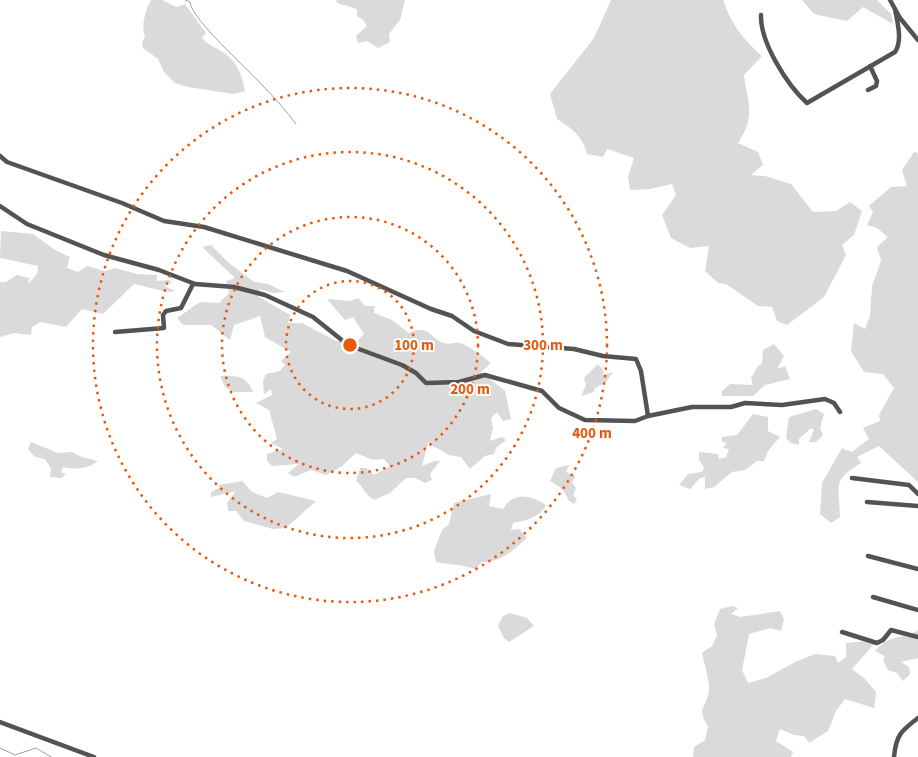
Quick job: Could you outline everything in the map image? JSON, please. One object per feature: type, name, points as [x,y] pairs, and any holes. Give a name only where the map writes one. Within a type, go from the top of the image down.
[{"type":"street","points":[[890,0],[918,40]]},
{"type":"street","points":[[762,15],[763,33],[784,75],[806,102],[898,48],[895,9]]},
{"type":"street","points":[[868,90],[876,84],[870,66]]},
{"type":"street","points":[[0,156],[7,162],[122,202],[164,221],[204,227],[347,271],[431,309],[452,316],[474,331],[508,344],[574,349],[603,356],[636,358],[641,371],[648,416]]},
{"type":"street","points":[[0,206],[28,224],[110,257],[159,270],[193,284],[234,287],[265,295],[313,317],[348,345],[402,366],[416,373],[426,383],[459,382],[485,375],[542,391],[559,408],[585,420],[635,421],[648,416],[692,407],[731,407],[745,403],[782,405],[825,399],[834,403],[840,412]]},
{"type":"street","points":[[115,332],[164,328],[164,315],[166,311],[182,308],[193,284]]},
{"type":"street","points":[[852,478],[909,485],[918,494]]},
{"type":"street","points":[[867,502],[918,506]]},
{"type":"street","points":[[868,556],[918,569]]},
{"type":"street","points":[[873,597],[918,610]]},
{"type":"street","points":[[842,632],[877,643],[884,640],[891,630],[918,637]]},
{"type":"street","points":[[894,757],[897,738],[900,732],[918,718]]},
{"type":"street","points":[[0,722],[94,757]]},
{"type":"shaded area","points":[[151,0],[162,0],[176,7],[185,4],[206,33],[202,38],[227,55],[235,63],[245,91],[234,94],[188,87],[175,83],[164,72],[158,59],[143,48],[142,42],[145,37],[143,28],[144,18]]},
{"type":"shaded area","points":[[336,0],[405,0],[400,20],[389,34],[390,42],[378,48],[367,41],[358,43],[356,36],[367,26],[357,16],[357,9],[337,3]]},
{"type":"shaded area","points":[[611,0],[723,0],[738,31],[762,56],[744,75],[749,102],[749,117],[744,133],[738,143],[758,152],[763,165],[751,175],[765,176],[791,184],[813,212],[836,211],[850,202],[862,211],[854,235],[842,245],[846,255],[824,297],[787,325],[777,321],[772,307],[758,306],[726,284],[718,283],[705,271],[709,246],[690,248],[671,238],[662,215],[676,195],[672,184],[650,189],[630,190],[628,177],[634,158],[607,149],[603,157],[587,154],[583,143],[576,134],[557,119],[550,94],[594,38]]},
{"type":"shaded area","points":[[802,0],[877,0],[891,14],[893,24],[863,7],[847,21],[814,14]]},
{"type":"shaded area","points":[[914,152],[918,153],[918,482],[879,446],[857,457],[861,463],[841,479],[839,484],[840,517],[831,523],[820,514],[822,483],[842,448],[852,452],[869,439],[863,428],[880,421],[879,415],[894,388],[883,374],[864,372],[851,351],[854,323],[865,329],[870,316],[872,286],[881,261],[877,247],[888,237],[877,228],[867,225],[873,212],[869,206],[891,187],[907,186],[902,170]]},
{"type":"shaded area","points":[[1,231],[33,234],[55,250],[70,257],[67,268],[78,272],[87,266],[105,271],[115,268],[137,274],[157,275],[157,281],[169,280],[172,282],[164,286],[176,291],[168,292],[134,284],[103,314],[82,309],[66,327],[40,322],[32,327],[31,335],[14,333],[0,337],[0,282],[6,282],[17,275],[29,278],[28,284],[37,274],[38,266],[0,258]]},
{"type":"shaded area","points":[[211,245],[229,263],[254,282],[268,284],[285,292],[273,293],[260,289],[259,297],[290,315],[288,323],[302,323],[336,341],[348,339],[355,343],[364,334],[353,317],[345,320],[327,299],[350,301],[358,298],[365,306],[375,306],[374,313],[392,320],[409,333],[416,330],[425,330],[439,341],[448,344],[460,343],[472,349],[491,363],[481,372],[505,391],[511,419],[503,421],[497,412],[491,418],[493,428],[490,441],[502,437],[506,440],[496,448],[494,454],[485,456],[470,469],[461,457],[449,455],[428,443],[422,466],[434,461],[440,461],[430,474],[432,480],[425,483],[415,478],[406,478],[390,493],[374,500],[356,481],[360,468],[366,468],[374,475],[390,466],[384,459],[373,460],[356,453],[342,466],[326,475],[311,470],[294,477],[288,473],[299,464],[272,466],[267,461],[267,454],[283,449],[271,443],[277,439],[269,410],[256,403],[272,395],[271,389],[264,394],[263,381],[266,374],[280,371],[285,365],[281,361],[291,352],[265,337],[260,316],[234,325],[230,340],[211,325],[183,325],[177,318],[200,302],[219,303],[229,293],[226,281],[235,278],[202,247]]},
{"type":"shaded area","points":[[774,344],[784,356],[777,369],[785,366],[790,379],[765,385],[753,396],[722,396],[722,391],[730,384],[753,385],[751,378],[758,366],[762,364],[763,350]]},
{"type":"shaded area","points":[[598,364],[604,371],[603,375],[613,372],[606,382],[595,388],[594,392],[581,396],[586,385],[584,378]]},
{"type":"shaded area","points":[[220,376],[240,378],[248,383],[253,392],[233,392],[225,387]]},
{"type":"shaded area","points":[[816,409],[824,414],[820,428],[823,435],[816,442],[809,442],[814,430],[811,428],[799,439],[799,445],[791,443],[786,438],[789,417]]},
{"type":"shaded area","points":[[753,414],[768,417],[768,431],[780,437],[768,451],[764,461],[757,461],[745,470],[732,472],[714,487],[705,489],[705,477],[700,478],[690,489],[679,485],[688,474],[702,472],[704,467],[699,460],[699,452],[718,454],[719,459],[726,457],[729,449],[723,448],[727,443],[722,442],[722,437],[737,435]]},
{"type":"shaded area","points":[[31,442],[58,453],[72,452],[98,461],[82,468],[63,467],[61,472],[66,474],[61,478],[50,477],[51,469],[45,459],[35,457],[28,449]]},
{"type":"shaded area","points":[[569,465],[566,472],[575,476],[572,483],[576,488],[573,496],[577,499],[574,504],[568,500],[562,489],[550,481],[556,468]]},
{"type":"shaded area","points":[[242,481],[252,492],[267,498],[278,492],[316,501],[286,528],[273,529],[244,521],[236,511],[228,511],[227,503],[236,491],[211,497],[211,492],[219,488],[219,485]]},
{"type":"shaded area","points":[[491,494],[489,506],[503,509],[507,503],[517,497],[528,497],[546,505],[540,513],[527,520],[513,523],[511,530],[519,529],[527,538],[501,558],[482,562],[475,569],[436,562],[434,551],[442,530],[449,524],[454,503]]},
{"type":"shaded area","points":[[732,606],[738,608],[731,614],[740,617],[780,611],[784,619],[781,631],[770,628],[749,634],[742,670],[748,683],[766,678],[795,662],[815,654],[835,656],[838,663],[846,657],[846,643],[867,641],[874,644],[852,669],[865,679],[876,692],[874,708],[845,699],[836,711],[828,731],[809,743],[804,736],[794,735],[780,729],[776,741],[793,752],[791,757],[693,757],[694,747],[705,740],[708,726],[702,711],[709,689],[702,653],[712,646],[717,635],[714,624],[720,609]]},
{"type":"shaded area","points":[[510,613],[527,618],[534,626],[509,642],[504,638],[498,626],[503,616]]},
{"type":"shaded area","points":[[918,630],[918,658],[901,662],[909,667],[910,674],[903,681],[897,673],[888,670],[883,660],[885,656],[875,651],[887,641]]},
{"type":"waterway","points":[[185,0],[190,2],[193,10],[210,32],[272,95],[296,124]]},
{"type":"waterway","points":[[0,748],[15,755],[36,748],[51,757]]}]
